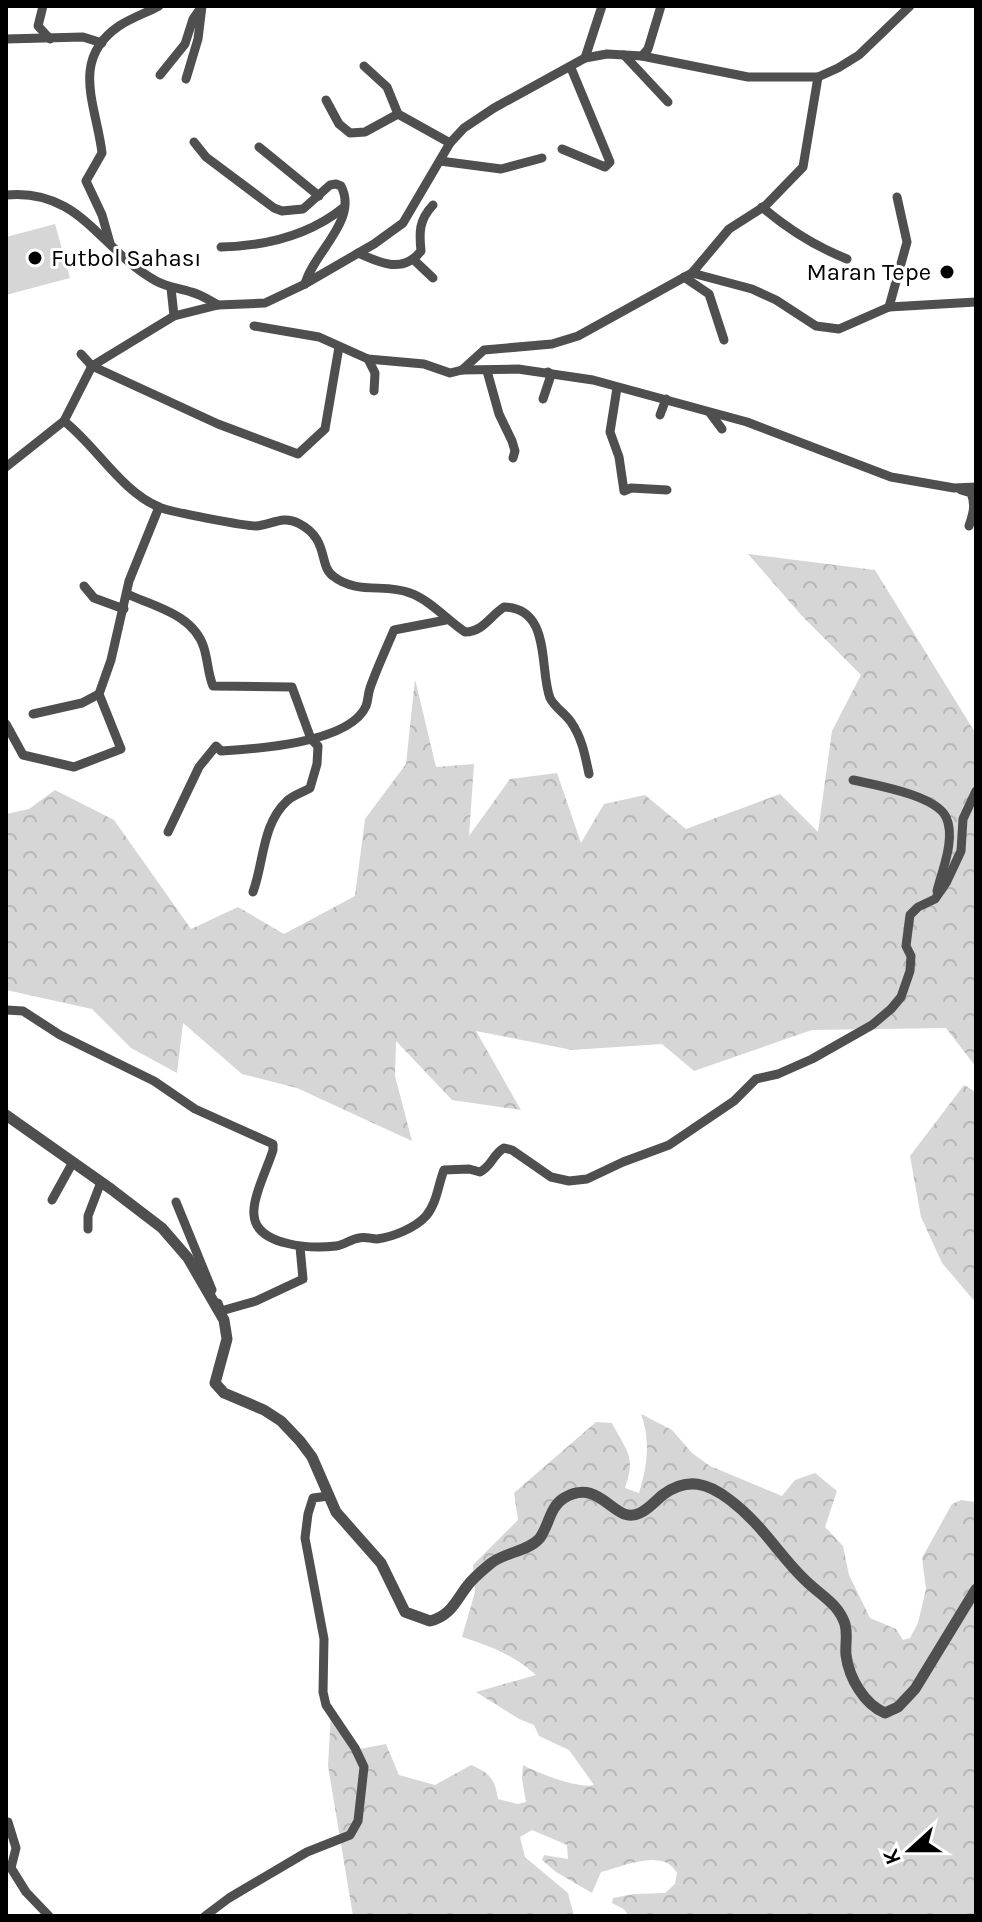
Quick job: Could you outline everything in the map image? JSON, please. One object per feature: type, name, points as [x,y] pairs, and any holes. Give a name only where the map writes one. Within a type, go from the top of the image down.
[{"type":"street","points":[[43,6],[38,26],[50,39]]},
{"type":"street","points":[[110,243],[102,215],[86,181],[102,153],[88,73],[102,43],[117,27],[159,6]]},
{"type":"street","points":[[160,75],[185,44],[193,19],[202,6],[198,39],[186,79]]},
{"type":"street","points":[[585,58],[602,6]]},
{"type":"street","points":[[642,56],[648,49],[661,6]]},
{"type":"street","points":[[6,467],[64,421],[92,366],[174,316],[218,305],[265,303],[358,253],[403,223],[450,143],[468,125],[585,58],[607,54],[642,56],[748,77],[818,77],[859,55],[910,6]]},
{"type":"street","points":[[6,39],[83,37],[102,43]]},
{"type":"street","points":[[624,55],[668,102]]},
{"type":"street","points":[[364,66],[387,87],[398,114],[450,143]]},
{"type":"street","points":[[562,149],[605,167],[610,162],[571,68]]},
{"type":"street","points":[[462,370],[484,350],[552,344],[578,336],[688,275],[729,229],[762,207],[803,167],[818,77]]},
{"type":"street","points":[[326,100],[339,124],[350,133],[365,132],[398,114]]},
{"type":"street","points":[[194,142],[206,157],[278,210],[303,209],[330,185],[339,185],[344,192],[340,228],[315,260],[305,284]]},
{"type":"street","points":[[259,147],[319,196]]},
{"type":"street","points":[[440,161],[501,169],[542,158]]},
{"type":"street","points":[[6,195],[39,198],[65,206],[90,223],[140,270],[171,288],[195,293],[218,305]]},
{"type":"street","points":[[889,307],[907,242],[897,197]]},
{"type":"street","points":[[358,253],[379,263],[396,266],[414,260],[421,251],[419,231],[422,217],[433,205]]},
{"type":"street","points":[[762,207],[800,237],[847,259]]},
{"type":"street","points":[[221,247],[251,245],[304,232],[325,222],[343,208]]},
{"type":"street","points":[[414,260],[433,278]]},
{"type":"street","points":[[688,275],[752,289],[776,300],[816,326],[839,329],[889,307],[976,302]]},
{"type":"street","points":[[688,275],[709,294],[724,340]]},
{"type":"street","points":[[171,288],[174,316]]},
{"type":"street","points":[[254,326],[319,337],[368,359],[424,364],[450,373],[518,369],[548,372],[666,399],[747,422],[891,477],[971,493],[974,509],[969,526]]},
{"type":"street","points":[[81,354],[92,366],[218,424],[298,454],[325,429],[339,347]]},
{"type":"street","points":[[368,359],[375,373],[374,391]]},
{"type":"street","points":[[487,371],[499,414],[515,451],[513,458]]},
{"type":"street","points":[[543,399],[551,375],[548,372]]},
{"type":"street","points":[[617,388],[610,432],[619,457],[624,491],[631,488],[667,490]]},
{"type":"street","points":[[660,415],[666,399]]},
{"type":"street","points":[[707,411],[722,429]]},
{"type":"street","points":[[64,421],[85,438],[123,483],[159,507],[255,526],[285,519],[296,522],[319,540],[328,571],[335,578],[368,589],[408,591],[465,632],[475,632],[504,607],[521,611],[529,618],[543,644],[549,695],[570,721],[584,748],[589,774]]},
{"type":"street","points":[[954,488],[976,487]]},
{"type":"street","points":[[6,724],[23,755],[74,767],[121,749],[99,694],[129,581],[159,507]]},
{"type":"street","points":[[84,586],[94,598],[124,609]]},
{"type":"street","points":[[127,594],[185,620],[195,630],[204,648],[213,686],[292,687],[311,739],[318,746],[310,788],[287,801],[266,834],[260,872],[253,892]]},
{"type":"street","points":[[168,832],[199,767],[216,746],[221,751],[270,748],[344,728],[365,708],[368,691],[394,630],[446,620]]},
{"type":"street","points":[[33,714],[82,703],[99,694]]},
{"type":"street","points":[[853,780],[917,798],[936,806],[946,817],[949,837],[935,899]]},
{"type":"street","points":[[6,1010],[23,1011],[60,1035],[154,1081],[195,1109],[273,1144],[253,1216],[258,1230],[268,1237],[300,1247],[340,1246],[360,1237],[376,1239],[403,1231],[426,1216],[435,1200],[444,1170],[480,1172],[504,1148],[512,1150],[551,1177],[569,1181],[587,1179],[669,1145],[734,1101],[756,1079],[778,1074],[812,1059],[872,1025],[901,997],[910,971],[911,956],[906,946],[910,915],[918,907],[935,899],[946,883],[961,851],[963,819],[976,791]]},
{"type":"street","points":[[6,1115],[162,1228],[188,1258],[221,1311]]},
{"type":"street","points":[[52,1200],[73,1162]]},
{"type":"street","points":[[88,1229],[88,1216],[101,1182]]},
{"type":"street","points":[[176,1202],[221,1311],[227,1339],[215,1383],[224,1393],[281,1421],[312,1457],[336,1512],[381,1563],[405,1612],[430,1621],[451,1610],[469,1584],[497,1559],[541,1537],[553,1510],[566,1496],[589,1491],[601,1496],[625,1515],[631,1515],[640,1513],[683,1484],[709,1486],[741,1508],[767,1533],[804,1580],[833,1602],[846,1627],[846,1654],[855,1681],[870,1704],[885,1713],[898,1707],[915,1689],[976,1589]]},
{"type":"street","points":[[221,1311],[256,1301],[303,1279],[300,1247]]},
{"type":"street","points":[[205,1916],[229,1898],[307,1852],[350,1835],[358,1821],[364,1767],[326,1705],[322,1674],[324,1639],[305,1538],[313,1498],[329,1496]]},
{"type":"street","points":[[6,1822],[16,1848],[11,1868],[26,1892],[49,1916]]},
{"type":"green space","name":"Futbol Sahası","points":[[55,224],[70,278],[6,295],[6,237]]},
{"type":"green space","points":[[748,554],[875,570],[976,734],[976,1067],[946,1028],[812,1030],[694,1071],[662,1044],[572,1050],[476,1031],[521,1110],[452,1100],[396,1041],[395,1076],[412,1141],[297,1088],[242,1074],[183,1023],[177,1073],[131,1048],[92,1009],[6,990],[6,814],[29,809],[55,790],[114,820],[191,929],[238,907],[284,934],[355,896],[365,819],[406,764],[415,679],[436,767],[474,764],[469,836],[510,779],[557,773],[581,843],[604,804],[645,795],[686,829],[780,794],[818,832],[832,731],[861,675],[802,616]]},
{"type":"green space","points":[[964,1085],[976,1092],[976,1303],[942,1263],[921,1217],[910,1156]]},
{"type":"green space","points":[[641,1414],[672,1430],[692,1453],[710,1466],[782,1496],[795,1480],[815,1473],[837,1491],[825,1527],[843,1546],[849,1575],[870,1618],[896,1629],[903,1640],[910,1638],[918,1623],[926,1589],[922,1558],[952,1504],[961,1500],[976,1502],[976,1916],[628,1916],[625,1910],[612,1903],[613,1898],[665,1893],[675,1884],[677,1873],[671,1865],[662,1861],[642,1861],[601,1872],[592,1893],[542,1860],[544,1855],[568,1859],[567,1845],[532,1830],[520,1837],[525,1857],[568,1893],[574,1916],[353,1916],[328,1766],[331,1713],[360,1749],[386,1744],[399,1775],[435,1785],[471,1765],[490,1778],[498,1799],[518,1804],[526,1802],[523,1765],[569,1783],[594,1785],[569,1750],[539,1736],[534,1725],[476,1692],[536,1675],[501,1652],[462,1637],[475,1592],[473,1565],[518,1520],[514,1493],[596,1422],[612,1423],[630,1461],[625,1488],[639,1493],[647,1454]]},
{"type":"place","name":"Futbol Sahası","points":[[35,258]]},
{"type":"place","name":"Maran Tepe","points":[[947,272]]}]
